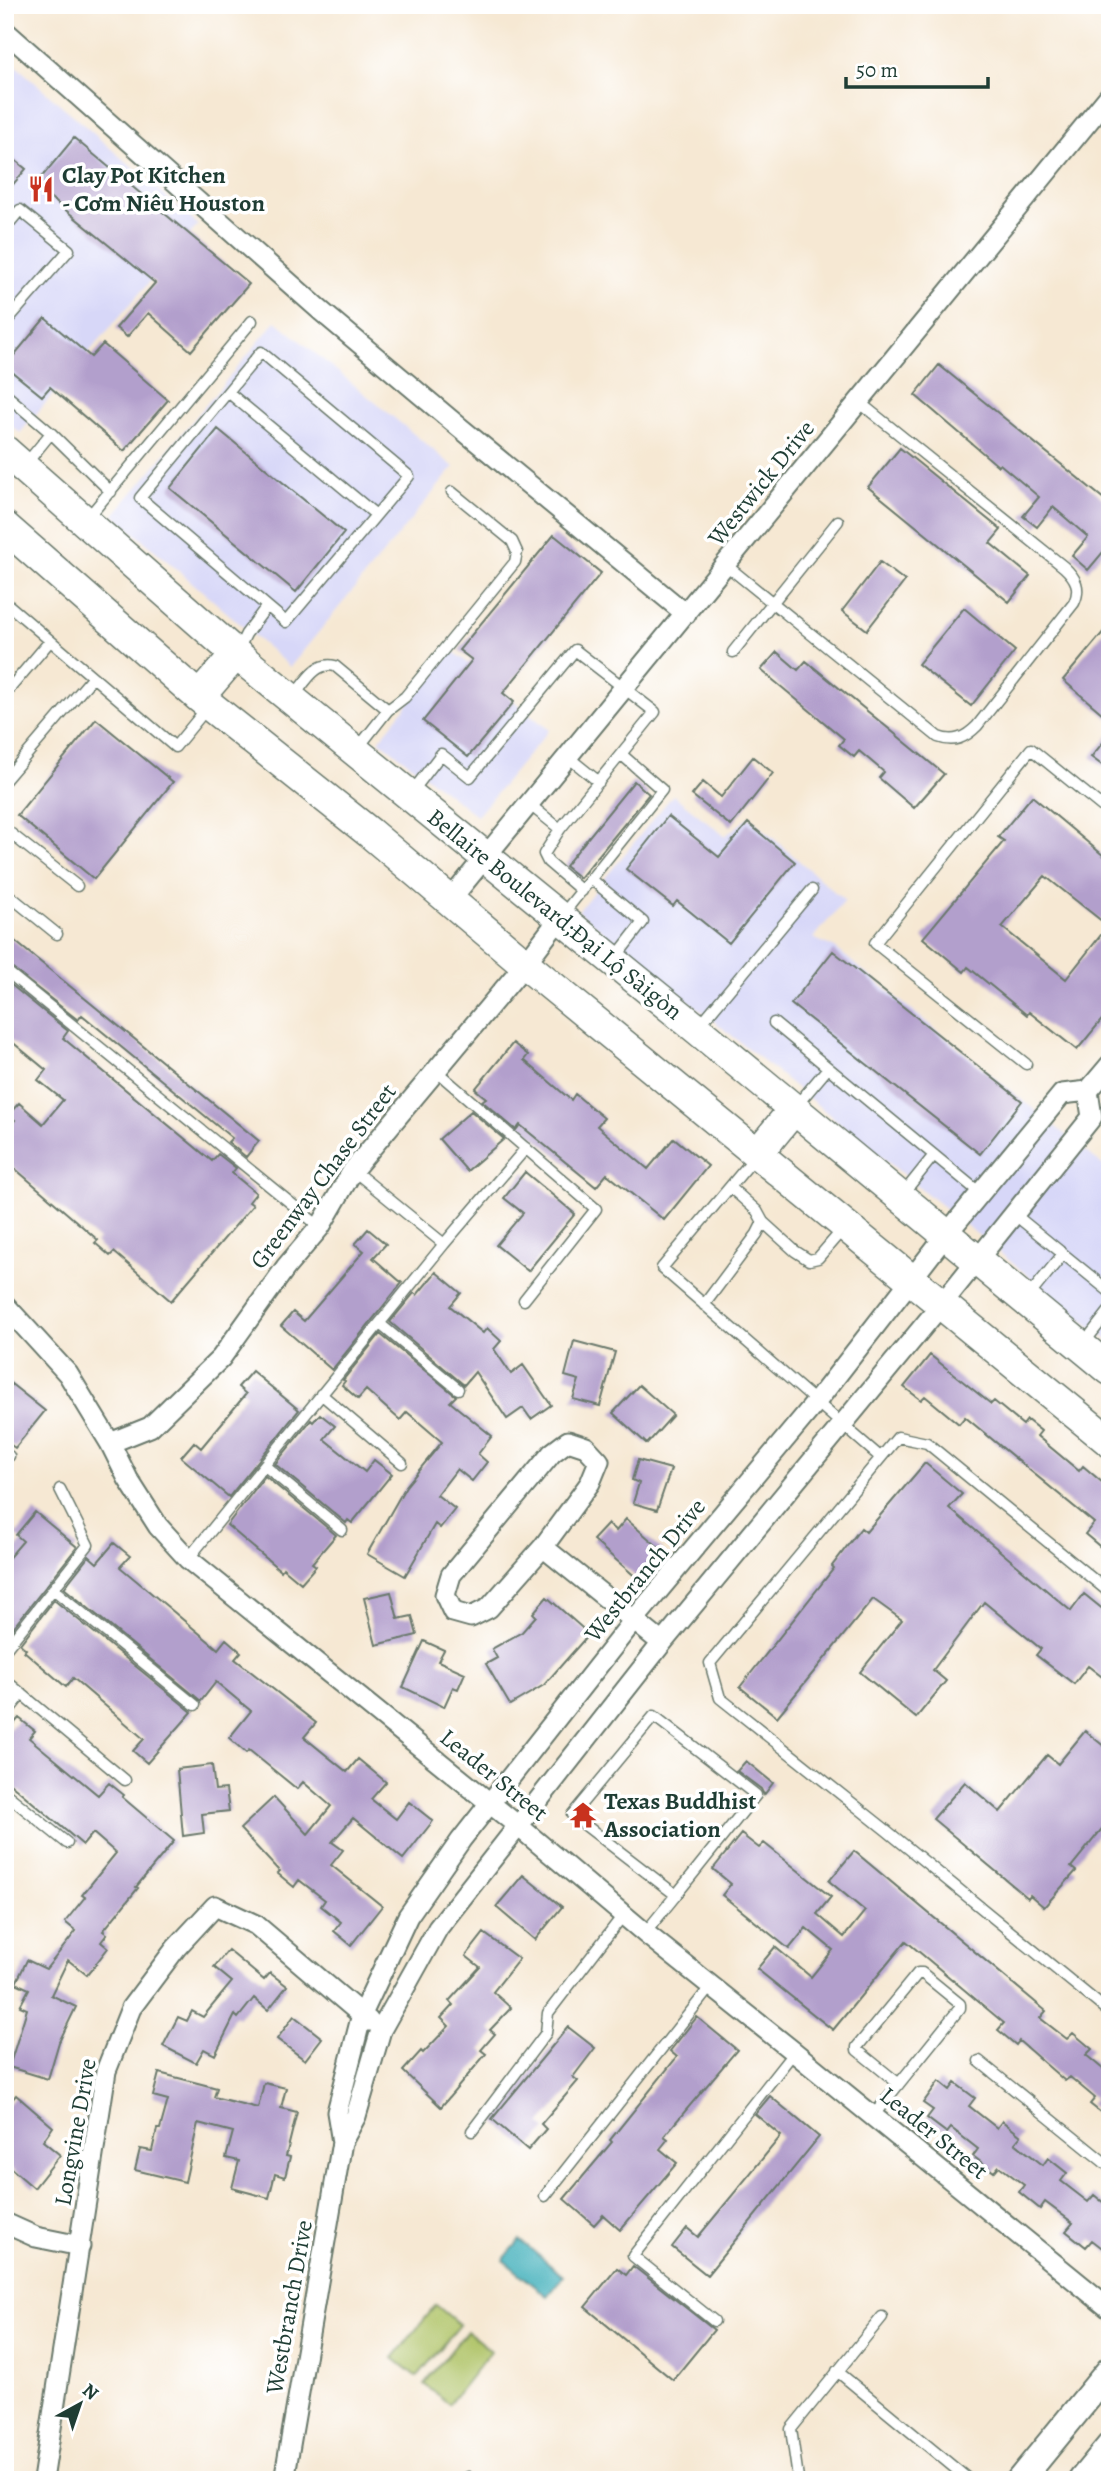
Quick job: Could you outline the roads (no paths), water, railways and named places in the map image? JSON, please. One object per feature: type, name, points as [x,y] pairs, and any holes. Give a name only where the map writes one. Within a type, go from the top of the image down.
[{"type":"main road","name":"Bellaire Boulevard;Đại Lộ Sàigòn","points":[[14,459],[236,654],[1110,1370]]},
{"type":"main road","points":[[6,529],[204,701],[1110,1441]]},
{"type":"main road","points":[[204,701],[236,654]]},
{"type":"main road","points":[[758,1153],[794,1110]]},
{"type":"main road","points":[[1020,2480],[1110,2370]]},
{"type":"main road","points":[[1082,2480],[1110,2446]]},
{"type":"street","points":[[5,31],[321,311],[686,614]]},
{"type":"street","name":"Westwick Drive","points":[[450,900],[1110,95]]},
{"type":"street","name":"Greenway Chase Street","points":[[110,1443],[150,1427],[221,1358],[286,1267],[320,1227],[353,1170],[525,964],[560,918]]},
{"type":"street","points":[[1088,1091],[1110,1066]]},
{"type":"street","name":"Westbranch Drive","points":[[284,2480],[342,2142],[356,2116],[381,2030],[438,1928],[662,1643],[977,1261],[1091,1117],[1088,1091],[1062,1094],[945,1236],[817,1401],[634,1620],[461,1840],[408,1916],[362,2014],[337,2112],[342,2142]]},
{"type":"street","name":"Leader Street","points":[[5,1305],[68,1374],[158,1526],[188,1559],[1110,2309]]},
{"type":"street","points":[[568,1441],[586,1447],[599,1461],[590,1482],[543,1547],[489,1608],[471,1617],[453,1612],[445,1595],[451,1574],[552,1453],[568,1441]]},
{"type":"street","points":[[543,1547],[662,1643]]},
{"type":"street","name":"Longvine Drive","points":[[43,2480],[106,2071],[131,2008],[176,1948],[215,1906],[256,1925],[381,2030]]},
{"type":"street","points":[[5,2223],[36,2237],[80,2246]]},
{"type":"lane","points":[[5,228],[20,210],[69,250],[5,323]]},
{"type":"lane","points":[[85,522],[251,321]]},
{"type":"lane","points":[[261,352],[409,476],[286,622],[140,498],[228,392],[261,352]]},
{"type":"lane","points":[[228,392],[376,515]]},
{"type":"lane","points":[[5,394],[51,433],[111,492]]},
{"type":"lane","points":[[726,565],[938,737],[953,740],[967,735],[976,726],[1077,598],[1077,583],[1064,567],[859,402]]},
{"type":"lane","points":[[14,459],[51,433]]},
{"type":"lane","points":[[355,751],[388,710],[405,697],[514,562],[517,552],[512,541],[452,492]]},
{"type":"lane","points":[[733,652],[838,521]]},
{"type":"lane","points":[[5,602],[175,747],[204,701]]},
{"type":"lane","points":[[236,654],[246,634],[267,606]]},
{"type":"lane","points":[[5,694],[50,641]]},
{"type":"lane","points":[[409,796],[441,754],[470,777],[575,650],[655,712],[547,848],[545,858],[582,891]]},
{"type":"lane","points":[[292,699],[317,668],[327,664],[335,666],[388,710]]},
{"type":"lane","points":[[5,780],[93,677]]},
{"type":"lane","points":[[1026,1064],[875,943],[1031,749],[1110,813]]},
{"type":"lane","points":[[560,918],[662,790],[621,754]]},
{"type":"lane","points":[[568,757],[599,782]]},
{"type":"lane","points":[[529,804],[561,830]]},
{"type":"lane","points":[[5,829],[77,886]]},
{"type":"lane","points":[[591,879],[643,922],[613,961]]},
{"type":"lane","points":[[697,1029],[812,890]]},
{"type":"lane","points":[[5,892],[57,934]]},
{"type":"lane","points":[[5,970],[320,1227]]},
{"type":"lane","points":[[774,1023],[980,1193]]},
{"type":"lane","points":[[794,1110],[828,1068]]},
{"type":"lane","points":[[435,1069],[596,1209],[524,1300]]},
{"type":"lane","points":[[188,1559],[444,1244],[526,1148]]},
{"type":"lane","points":[[758,1153],[662,1268],[880,1457]]},
{"type":"lane","points":[[900,1198],[934,1155]]},
{"type":"lane","points":[[353,1170],[444,1244]]},
{"type":"lane","points":[[730,1187],[757,1211],[763,1222],[809,1260],[818,1258],[845,1226]]},
{"type":"lane","points":[[1014,1214],[1110,1292]]},
{"type":"lane","points":[[704,1305],[763,1222]]},
{"type":"lane","points":[[1025,1300],[1063,1254]]},
{"type":"lane","points":[[1081,1346],[1110,1310]]},
{"type":"lane","points":[[380,1324],[458,1389]]},
{"type":"lane","points":[[321,1394],[402,1462]]},
{"type":"lane","points":[[1110,1592],[927,1443],[898,1437],[710,1663],[720,1698],[1110,2013]]},
{"type":"lane","points":[[265,1466],[342,1531]]},
{"type":"lane","points":[[5,1650],[88,1545],[60,1489]]},
{"type":"lane","points":[[53,1589],[195,1705]]},
{"type":"lane","points":[[5,1680],[125,1780]]},
{"type":"lane","points":[[5,1715],[22,1694]]},
{"type":"lane","points":[[645,1933],[676,1895],[756,1796],[654,1716],[572,1815],[676,1895]]},
{"type":"lane","points":[[5,1793],[67,1843]]},
{"type":"lane","points":[[472,2131],[546,2033],[548,2012],[624,1914]]},
{"type":"lane","points":[[873,2116],[899,2084],[960,2008],[960,2004],[922,1973],[918,1973],[857,2047],[857,2050],[899,2084]]},
{"type":"lane","points":[[545,2196],[711,1986]]},
{"type":"lane","points":[[714,2321],[633,2256],[794,2052]]},
{"type":"lane","points":[[979,2061],[1110,2167]]},
{"type":"lane","points":[[796,2480],[798,2478],[791,2429],[881,2317]]},
{"type":"lane","points":[[837,2371],[968,2479]]},
{"type":"water","points":[[520,2240],[563,2276],[547,2296],[503,2260]]},
{"type":"place","name":"Clay Pot Kitchen - Cơm Niêu Houston","points":[[41,189]]},
{"type":"place","name":"Texas Buddhist Association","points":[[583,1815]]}]
